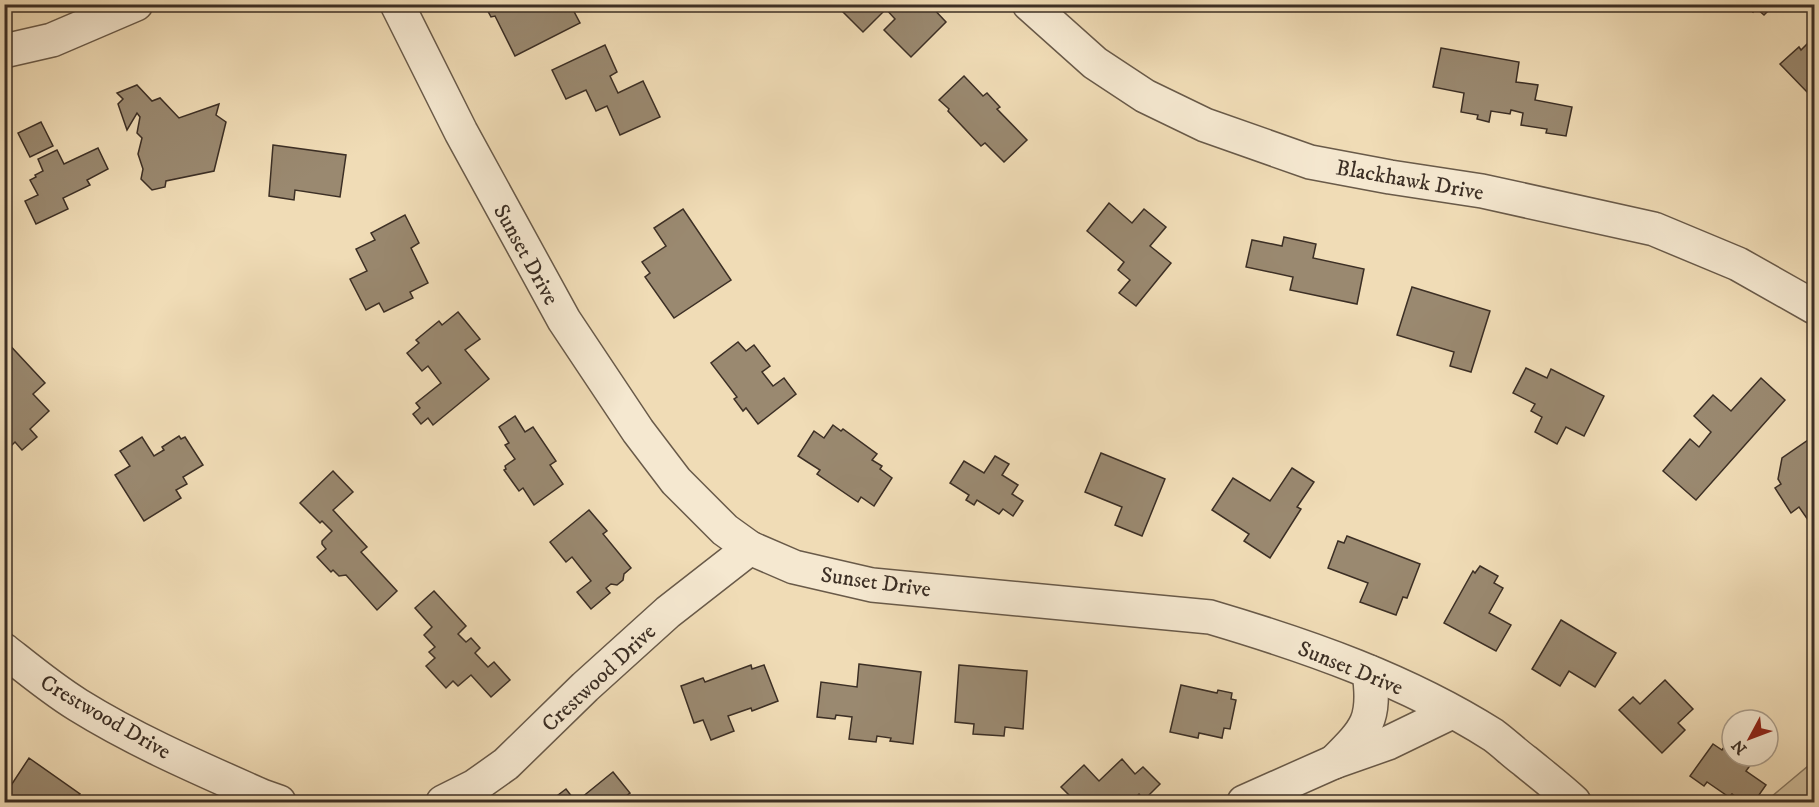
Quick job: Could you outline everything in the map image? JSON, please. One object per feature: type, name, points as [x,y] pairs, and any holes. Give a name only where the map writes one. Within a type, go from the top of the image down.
[{"type":"street","points":[[4,51],[52,40],[136,4]]},
{"type":"street","name":"Sunset Drive","points":[[397,4],[461,132],[564,320],[638,431],[676,481],[725,530],[750,548],[794,567],[837,579],[872,585],[1210,617],[1306,647],[1397,683],[1494,736],[1574,802]]},
{"type":"street","name":"Blackhawk Drive","points":[[1029,4],[1095,63],[1145,96],[1205,125],[1310,162],[1482,191],[1654,229],[1738,264],[1815,307]]},
{"type":"street","name":"Crestwood Drive","points":[[443,802],[476,786],[506,764],[585,687],[668,612],[750,548]]},
{"type":"street","name":"Crestwood Drive","points":[[4,650],[77,704],[145,743],[279,802]]},
{"type":"street","points":[[1334,762],[1363,731],[1372,710],[1370,672]]},
{"type":"street","points":[[1244,802],[1334,762],[1388,743],[1452,712]]},
{"type":"shaded area","points":[[1814,761],[1814,802],[1765,802]]},
{"type":"building","points":[[484,4],[570,4],[580,23],[515,56],[495,16],[491,17]]},
{"type":"building","points":[[845,4],[929,4],[946,22],[911,57],[884,30],[895,19],[886,9],[863,32],[840,9]]},
{"type":"building","points":[[1745,4],[1775,4],[1764,15],[1756,8],[1753,12]]},
{"type":"building","points":[[1814,37],[1814,85],[1807,92],[1780,64],[1799,47],[1801,50]]},
{"type":"building","points":[[605,45],[617,72],[610,76],[618,93],[643,81],[660,117],[620,135],[607,106],[596,111],[586,90],[566,99],[552,70]]},
{"type":"building","points":[[1441,48],[1519,62],[1516,82],[1538,85],[1535,100],[1572,107],[1566,136],[1546,133],[1547,129],[1521,125],[1523,113],[1511,110],[1510,114],[1491,111],[1489,122],[1477,119],[1478,115],[1461,112],[1464,93],[1433,87]]},
{"type":"building","points":[[964,76],[983,96],[987,93],[1000,107],[997,109],[1027,140],[1004,162],[985,143],[981,146],[939,100]]},
{"type":"building","points":[[137,85],[152,101],[160,98],[179,118],[219,104],[216,115],[226,122],[214,171],[166,181],[165,187],[152,190],[141,179],[143,169],[138,154],[142,138],[137,133],[140,117],[137,113],[127,130],[118,104],[123,99],[117,93]]},
{"type":"building","points":[[41,122],[53,146],[30,157],[18,133]]},
{"type":"building","points":[[273,145],[346,155],[340,197],[295,190],[294,200],[269,196]]},
{"type":"building","points":[[98,148],[108,169],[87,180],[90,185],[63,198],[68,209],[36,224],[25,201],[38,195],[30,180],[43,171],[38,159],[57,150],[64,164]]},
{"type":"building","points":[[1109,203],[1132,223],[1144,209],[1166,227],[1150,246],[1171,263],[1136,306],[1119,293],[1130,280],[1118,270],[1124,262],[1087,231]]},
{"type":"building","points":[[683,209],[731,280],[674,318],[645,277],[650,273],[642,262],[666,246],[654,228]]},
{"type":"building","points":[[405,215],[419,243],[411,248],[428,283],[410,292],[413,298],[384,312],[379,303],[366,310],[350,279],[367,271],[356,249],[375,240],[371,233]]},
{"type":"building","points":[[1284,237],[1316,244],[1313,258],[1364,269],[1357,304],[1290,290],[1293,277],[1246,267],[1252,240],[1282,246]]},
{"type":"building","points":[[1412,287],[1490,311],[1471,372],[1450,366],[1454,352],[1397,335]]},
{"type":"building","points":[[458,312],[480,339],[465,350],[489,379],[433,425],[428,418],[421,424],[413,414],[420,408],[416,403],[441,383],[428,366],[422,371],[407,353],[419,343],[416,340],[439,321],[442,325]]},
{"type":"building","points":[[4,339],[45,383],[33,394],[49,411],[30,429],[37,437],[22,450],[15,442],[12,445],[4,438]]},
{"type":"building","points":[[738,342],[746,351],[754,345],[770,366],[762,372],[773,386],[784,378],[796,394],[758,424],[746,408],[743,411],[734,399],[737,397],[711,363]]},
{"type":"building","points":[[1526,368],[1547,378],[1551,369],[1604,396],[1584,436],[1566,427],[1557,444],[1535,432],[1542,417],[1531,411],[1535,404],[1513,393]]},
{"type":"building","points":[[1761,378],[1785,400],[1696,500],[1663,471],[1690,439],[1699,447],[1711,432],[1694,416],[1713,395],[1731,411]]},
{"type":"building","points":[[515,416],[525,432],[533,427],[556,461],[550,465],[563,484],[534,505],[523,488],[519,491],[504,470],[505,466],[515,459],[505,445],[509,443],[499,427]]},
{"type":"building","points":[[833,425],[841,431],[843,429],[877,454],[872,460],[882,466],[880,469],[892,478],[874,506],[861,497],[858,502],[817,474],[820,470],[798,456],[814,431],[824,438]]},
{"type":"building","points":[[179,436],[181,439],[185,437],[203,465],[183,477],[187,484],[176,490],[181,498],[144,521],[115,475],[130,466],[120,451],[142,437],[154,456],[164,450],[162,447]]},
{"type":"building","points":[[1814,436],[1814,519],[1808,520],[1799,507],[1791,513],[1775,488],[1781,484],[1778,479],[1782,458]]},
{"type":"building","points":[[1101,453],[1165,479],[1142,536],[1115,525],[1122,507],[1085,492]]},
{"type":"building","points":[[995,456],[1009,464],[1002,475],[1018,485],[1012,494],[1023,501],[1013,516],[1003,509],[999,514],[977,500],[974,505],[966,500],[969,495],[950,483],[964,461],[984,473]]},
{"type":"building","points":[[1292,468],[1314,482],[1297,507],[1301,509],[1270,558],[1244,541],[1249,534],[1212,510],[1233,478],[1270,501]]},
{"type":"building","points":[[333,471],[353,492],[333,510],[367,547],[361,552],[397,591],[377,610],[346,575],[339,576],[333,570],[331,572],[317,557],[326,549],[322,541],[332,531],[322,521],[320,523],[300,503]]},
{"type":"building","points":[[589,510],[607,531],[603,534],[631,568],[617,585],[611,584],[606,588],[610,593],[591,609],[577,592],[591,581],[572,557],[566,562],[550,542]]},
{"type":"building","points":[[1347,536],[1420,564],[1407,598],[1403,597],[1396,615],[1360,602],[1368,583],[1328,568],[1338,541],[1344,543]]},
{"type":"building","points":[[1480,566],[1498,576],[1494,583],[1503,588],[1489,613],[1511,625],[1496,651],[1444,623],[1473,571],[1475,573]]},
{"type":"building","points":[[434,591],[466,626],[458,634],[466,642],[471,638],[480,648],[475,653],[488,667],[494,662],[510,680],[491,697],[471,675],[458,686],[453,681],[446,688],[426,666],[435,658],[429,652],[435,647],[424,635],[432,627],[415,608]]},
{"type":"building","points":[[1561,620],[1616,653],[1595,687],[1569,671],[1560,686],[1532,669]]},
{"type":"building","points":[[859,664],[921,672],[913,744],[890,741],[891,738],[877,736],[876,742],[849,739],[852,717],[836,715],[835,719],[817,717],[821,682],[857,687]]},
{"type":"building","points":[[751,665],[752,669],[764,665],[778,701],[752,711],[751,708],[728,716],[734,731],[711,740],[703,720],[694,723],[681,686],[703,678],[705,682]]},
{"type":"building","points":[[959,665],[1027,671],[1023,729],[1005,727],[1004,736],[973,734],[974,724],[955,722]]},
{"type":"building","points":[[1665,680],[1693,709],[1678,723],[1685,730],[1662,753],[1619,710],[1633,697],[1640,704]]},
{"type":"building","points":[[1181,685],[1217,693],[1218,690],[1232,693],[1231,699],[1236,700],[1230,729],[1224,728],[1222,738],[1199,733],[1198,738],[1170,732]]},
{"type":"building","points":[[1713,744],[1720,749],[1720,768],[1748,768],[1746,771],[1766,785],[1754,802],[1743,802],[1732,794],[1729,797],[1707,782],[1704,786],[1690,776]]},
{"type":"building","points":[[29,758],[80,794],[74,802],[19,802],[6,793]]},
{"type":"building","points":[[1122,759],[1135,774],[1143,767],[1160,784],[1144,800],[1139,794],[1131,802],[1076,802],[1061,787],[1084,765],[1099,781]]},
{"type":"building","points":[[613,772],[630,793],[618,802],[576,802]]},
{"type":"building","points":[[566,789],[576,802],[549,802]]}]
